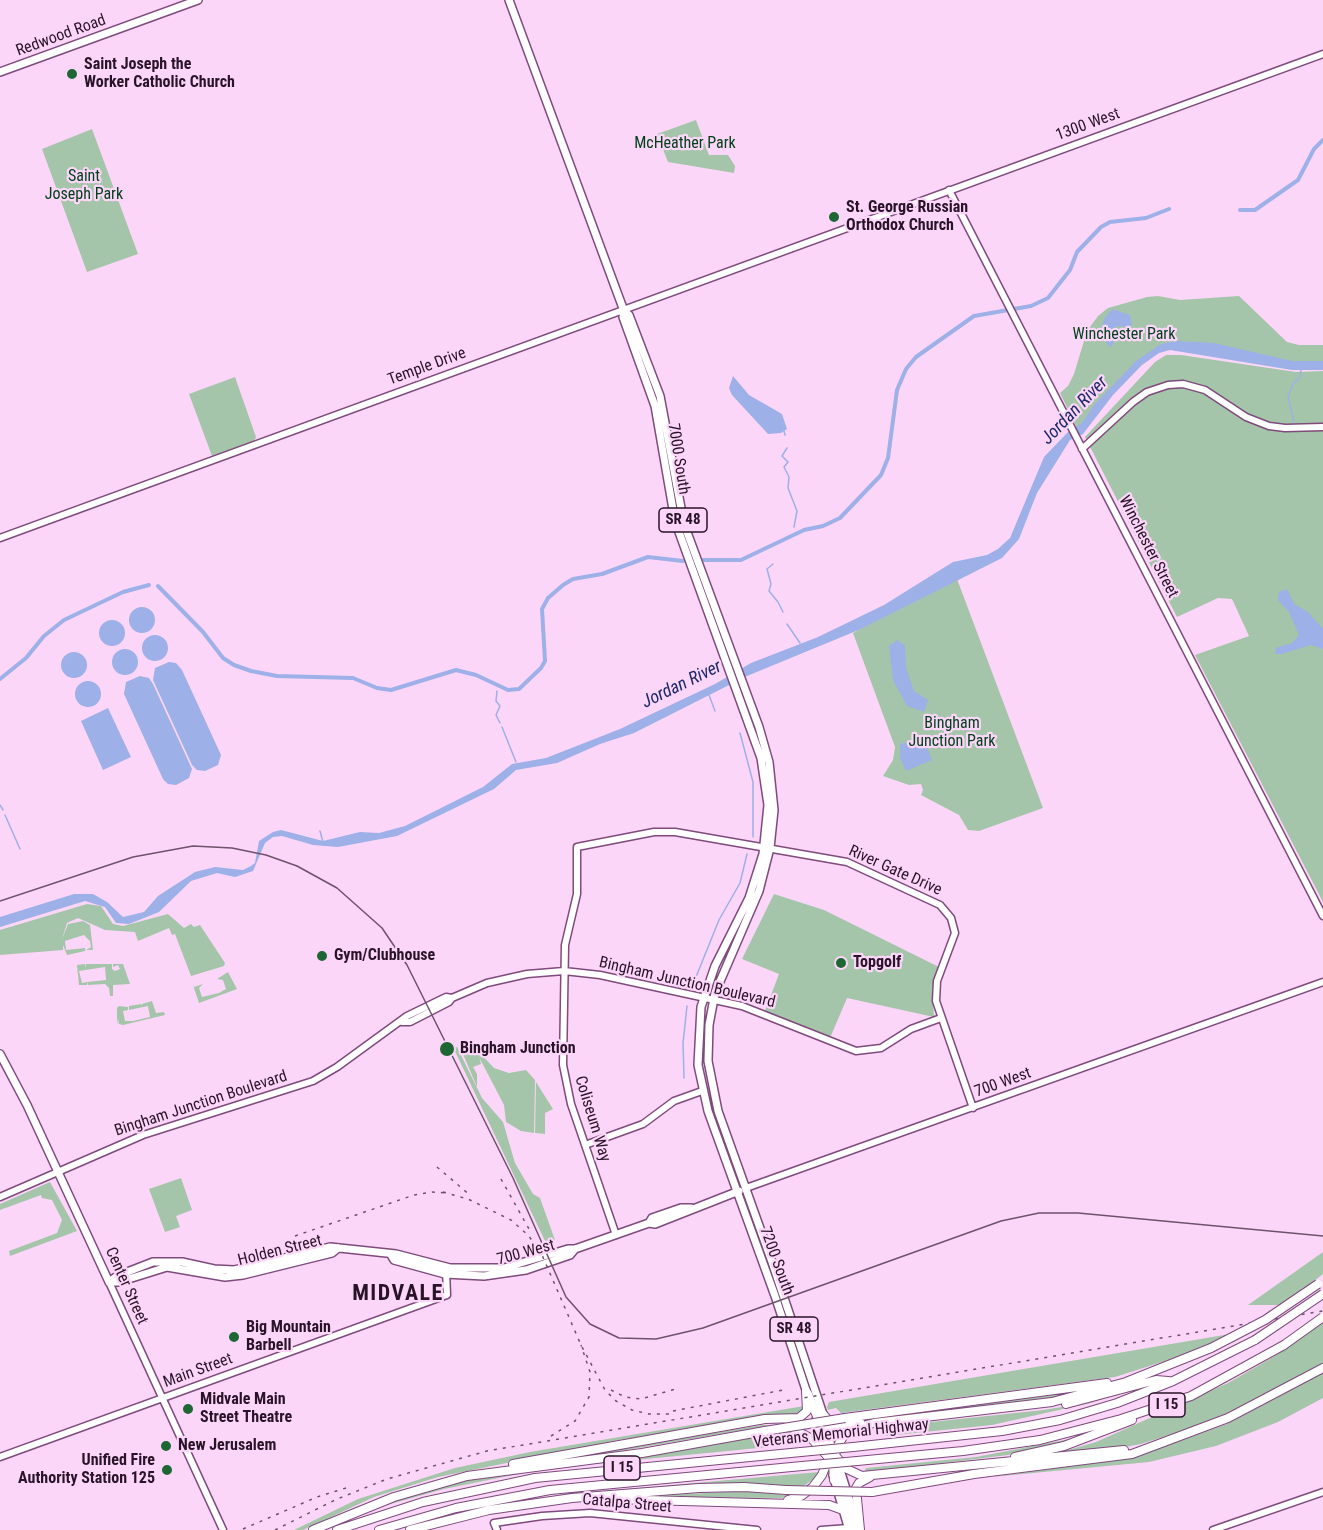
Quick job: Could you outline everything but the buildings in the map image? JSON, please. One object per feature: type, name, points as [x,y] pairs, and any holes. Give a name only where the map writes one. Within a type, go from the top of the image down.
[{"type":"highway","points":[[1006,1409],[1064,1399],[1146,1374],[1211,1348],[1254,1326],[1320,1282]]},
{"type":"highway","name":"Veterans Memorial Highway","points":[[337,1530],[434,1499],[535,1478],[1002,1431],[1060,1420],[1116,1403],[1173,1381],[1255,1340],[1323,1294]]},
{"type":"highway","name":"Veterans Memorial Highway","points":[[379,1530],[456,1508],[550,1490],[963,1451],[1040,1440],[1151,1411],[1191,1396],[1284,1345],[1323,1317]]},
{"type":"highway","points":[[410,1530],[469,1514],[550,1500],[699,1488],[744,1487],[872,1492],[974,1474],[1110,1458],[1166,1442],[1228,1418],[1323,1368]]},
{"type":"highway","points":[[422,1488],[496,1471],[623,1456],[844,1418],[1109,1383],[1146,1374]]},
{"type":"highway","points":[[823,1414],[833,1426],[874,1423],[1061,1405],[1156,1380],[1173,1381]]},
{"type":"highway","points":[[313,1530],[370,1505],[471,1473],[754,1422],[801,1417],[807,1409],[807,1391]]},
{"type":"highway","points":[[807,1391],[855,1530]]},
{"type":"highway","points":[[949,1468],[1065,1446],[1191,1396]]},
{"type":"highway","points":[[754,1422],[780,1423],[794,1428],[812,1439],[831,1457],[854,1473],[870,1477],[1120,1451],[1166,1442]]},
{"type":"highway","points":[[772,1503],[792,1500],[809,1491],[847,1433],[874,1423]]},
{"type":"highway","points":[[828,1431],[834,1480]]},
{"type":"highway","points":[[855,1530],[856,1488],[859,1483],[870,1477]]},
{"type":"highway","points":[[550,1500],[632,1499],[772,1503],[829,1505],[843,1510]]},
{"type":"main road","name":"Redwood Road","points":[[0,72],[198,0]]},
{"type":"main road","name":"7000 South","points":[[509,0],[624,310],[630,316],[660,396],[684,524],[737,676],[765,743],[771,774],[774,810],[767,848]]},
{"type":"main road","name":"SR 48","points":[[704,999],[715,966],[749,898],[767,848]]},
{"type":"main road","name":"SR 48","points":[[713,1000],[723,968],[759,891],[767,848]]},
{"type":"main road","name":"7200 South","points":[[704,999],[698,1043],[702,1091],[807,1391]]},
{"type":"main road","name":"7200 South","points":[[713,1000],[707,1044],[710,1080],[828,1431]]},
{"type":"main road","name":"Center Street","points":[[0,1054],[59,1172],[109,1282]]},
{"type":"main road","name":"700 West","points":[[445,1271],[484,1276],[514,1273],[570,1255],[576,1249],[649,1223],[652,1218],[681,1208],[692,1208],[746,1188]]},
{"type":"main road","name":"Holden Street","points":[[109,1282],[117,1276],[153,1262],[182,1262],[214,1269],[234,1270],[330,1247],[357,1247],[391,1255],[394,1260],[445,1271]]},
{"type":"main road","points":[[834,1480],[843,1510],[855,1530]]},
{"type":"street","name":"1300 West","points":[[863,222],[1323,54]]},
{"type":"street","name":"Winchester Street","points":[[949,190],[1323,915]]},
{"type":"street","name":"Temple Drive","points":[[0,538],[863,222]]},
{"type":"street","points":[[1082,449],[1133,402],[1147,392],[1168,385],[1183,384],[1205,390],[1246,417],[1269,426],[1323,427]]},
{"type":"street","name":"River Gate Drive","points":[[577,847],[665,831],[767,848],[849,863],[944,909],[951,918],[955,933],[936,985],[936,1000],[973,1108]]},
{"type":"street","name":"Coliseum Way","points":[[577,847],[577,894],[566,935],[562,1036],[564,1074],[585,1145],[616,1235]]},
{"type":"street","name":"Bingham Junction Boulevard","points":[[0,1197],[136,1138],[309,1082],[337,1067],[378,1036],[402,1022],[418,1017],[449,1002],[452,998],[510,976],[564,971],[600,975],[713,1000],[777,1018],[840,1046],[861,1051],[881,1048],[909,1030],[941,1018]]},
{"type":"street","name":"700 West","points":[[746,1188],[1323,982]]},
{"type":"street","points":[[585,1145],[643,1124],[677,1100],[702,1091]]},
{"type":"street","name":"Main Street","points":[[0,1457],[447,1295],[445,1271]]},
{"type":"street","name":"Center Street","points":[[109,1282],[224,1530]]},
{"type":"street","points":[[1214,1530],[1323,1492]]},
{"type":"street","name":"Catalpa Street","points":[[496,1527],[542,1516],[590,1513],[757,1530]]},
{"type":"street","points":[[821,1530],[855,1530]]},
{"type":"green space","name":"McHeather Park","points":[[696,120],[709,155],[728,155],[735,166],[734,173],[668,162],[657,134]]},
{"type":"green space","name":"Saint Joseph Park","points":[[92,129],[138,254],[87,272],[42,149]]},
{"type":"green space","name":"Winchester Park","points":[[1158,296],[1180,300],[1239,296],[1287,342],[1299,345],[1323,345],[1323,363],[1298,363],[1172,345],[1145,358],[1078,430],[1060,393],[1068,386],[1074,374],[1087,331],[1098,316],[1108,308]]},
{"type":"green space","points":[[1166,355],[1181,355],[1296,372],[1323,371],[1323,902],[1195,655],[1249,636],[1232,599],[1218,598],[1177,617],[1085,437],[1155,362]]},
{"type":"green space","points":[[235,377],[256,437],[254,441],[212,456],[189,394]]},
{"type":"green space","name":"Bingham Junction Park","points":[[957,579],[1043,808],[979,831],[968,830],[959,815],[921,795],[923,790],[921,784],[909,785],[883,776],[893,760],[895,747],[853,633]]},
{"type":"green space","name":"Topgolf","points":[[774,894],[824,910],[939,967],[932,989],[934,1017],[847,998],[830,1038],[765,1011],[779,974],[742,959]]},
{"type":"green space","points":[[87,904],[101,906],[113,924],[123,926],[168,914],[184,928],[191,924],[194,927],[200,925],[225,963],[224,966],[191,976],[175,934],[172,935],[169,928],[138,941],[135,932],[105,930],[78,918],[67,923],[62,939],[68,924],[83,921],[90,925],[93,950],[86,950],[91,947],[90,941],[84,935],[65,941],[66,950],[85,948],[85,951],[67,955],[63,945],[63,950],[0,955],[0,930]]},
{"type":"green space","points":[[85,964],[86,968],[86,964],[112,964],[112,969],[115,971],[120,969],[118,965],[113,967],[113,964],[123,964],[130,984],[113,985],[113,996],[110,996],[109,988],[105,984],[88,985],[87,982],[87,985],[79,985],[77,965]],"holes":[[[105,967],[106,980],[82,983],[79,971]]]},
{"type":"green space","points":[[228,972],[237,989],[199,1003],[193,985],[194,987],[203,984],[199,988],[202,997],[219,993],[226,989],[223,980],[217,979]]},
{"type":"green space","points":[[152,1001],[156,1013],[164,1012],[165,1015],[123,1025],[119,1024],[118,1018],[117,1025],[119,1006],[128,1007],[128,1010],[123,1011],[125,1021],[133,1021],[150,1017],[148,1006],[129,1010],[129,1006],[141,1004],[142,1006]]},
{"type":"green space","points":[[453,1047],[457,1047],[482,1098],[503,1122],[515,1163],[533,1194],[540,1198],[555,1240],[546,1243]]},
{"type":"green space","points":[[460,1047],[478,1051],[481,1064],[473,1067],[477,1074],[477,1087]]},
{"type":"green space","points":[[480,1053],[494,1068],[509,1073],[526,1070],[535,1080],[534,1133],[521,1131],[506,1122],[504,1105],[479,1057]]},
{"type":"green space","points":[[536,1082],[553,1109],[545,1113],[545,1134],[535,1133]]},
{"type":"green space","points":[[181,1178],[192,1210],[176,1216],[180,1227],[165,1232],[149,1189]]},
{"type":"green space","points":[[50,1182],[77,1231],[10,1256],[9,1251],[57,1233],[62,1220],[52,1200],[42,1198],[41,1195],[0,1210],[0,1204]]},
{"type":"green space","points":[[1323,1252],[1323,1274],[1304,1289],[1281,1305],[1248,1305]]},
{"type":"green space","points":[[1323,1323],[1323,1363],[1246,1405],[1197,1426],[1141,1444],[1114,1449],[1061,1452],[1096,1442],[1228,1383],[1275,1356]]},
{"type":"green space","points":[[1230,1334],[1184,1355],[1115,1377],[841,1413],[836,1408],[828,1410],[827,1407],[829,1402]]},
{"type":"green space","points":[[1323,1373],[1323,1398],[1278,1422],[1216,1446],[1149,1462],[991,1477],[1095,1463],[1152,1451],[1227,1424]]},
{"type":"green space","points":[[1088,1389],[1057,1398],[1010,1405],[890,1415]]},
{"type":"green space","points":[[1099,1401],[992,1425],[886,1436],[882,1431],[885,1427],[1043,1410]]},
{"type":"green space","points":[[804,1406],[804,1411],[799,1415],[624,1439],[438,1477],[374,1497],[303,1530],[294,1530],[358,1499],[455,1468],[530,1452]]},
{"type":"green space","points":[[773,1425],[620,1451],[550,1460]]},
{"type":"green space","points":[[793,1430],[810,1443],[543,1469],[444,1489],[369,1510],[377,1505],[466,1479],[648,1455]]},
{"type":"green space","points":[[1080,1437],[1081,1439],[1024,1453],[864,1473],[866,1468],[976,1457]]},
{"type":"green space","points":[[819,1472],[813,1480],[800,1488],[699,1484],[593,1492]]},
{"type":"green space","points":[[743,1491],[787,1495],[782,1498],[631,1497]]},
{"type":"water","points":[[1112,309],[1130,315],[1132,325],[1129,327],[1116,326],[1113,345],[1110,347],[1100,334],[1104,319]]},
{"type":"water","points":[[1176,341],[1214,343],[1292,361],[1323,361],[1323,370],[1292,370],[1170,350],[1159,353],[1142,365],[1113,395],[1083,434],[1070,440],[1037,493],[1019,539],[1002,558],[861,629],[747,676],[634,733],[600,744],[557,763],[516,770],[494,789],[397,836],[338,847],[313,845],[282,836],[273,837],[265,843],[253,871],[235,877],[217,873],[191,881],[159,912],[129,924],[116,923],[105,907],[85,901],[0,927],[0,917],[74,894],[93,894],[107,902],[123,917],[144,912],[158,896],[195,872],[215,867],[243,870],[251,866],[255,863],[259,841],[281,830],[323,841],[360,832],[379,833],[405,826],[483,787],[512,764],[546,758],[620,729],[715,684],[751,663],[818,637],[884,605],[953,562],[987,555],[1010,538],[1044,457],[1068,432],[1082,423],[1094,405],[1136,361],[1161,344]]},
{"type":"water","points":[[733,376],[749,395],[782,414],[787,429],[781,433],[768,434],[732,395],[729,388]]},
{"type":"water","points":[[1287,589],[1294,604],[1308,612],[1323,629],[1323,649],[1311,645],[1275,654],[1276,648],[1292,643],[1299,635],[1289,612],[1278,600],[1279,592]]},
{"type":"water","points":[[142,607],[151,611],[155,620],[151,629],[142,633],[133,629],[129,620],[133,611]]},
{"type":"water","points":[[112,620],[121,624],[125,633],[121,642],[112,646],[103,642],[99,633],[103,624]]},
{"type":"water","points":[[155,635],[164,639],[168,648],[164,657],[155,661],[146,657],[142,648],[146,639]]},
{"type":"water","points":[[897,640],[905,645],[906,668],[914,691],[928,700],[924,712],[907,706],[893,680],[889,646]]},
{"type":"water","points":[[125,649],[134,653],[138,662],[134,671],[125,675],[116,671],[112,662],[116,653]]},
{"type":"water","points":[[74,652],[83,656],[87,665],[83,674],[74,678],[65,674],[61,665],[65,656]]},
{"type":"water","points":[[169,662],[176,663],[182,670],[221,755],[218,765],[205,771],[197,770],[192,765],[153,680],[155,668]]},
{"type":"water","points":[[140,676],[149,678],[153,684],[192,769],[189,778],[176,785],[168,784],[163,779],[124,694],[126,682]]},
{"type":"water","points":[[88,681],[97,685],[101,694],[97,703],[88,707],[79,703],[75,694],[79,685]]},
{"type":"water","points":[[108,708],[131,757],[103,770],[81,721]]},
{"type":"water","points":[[925,742],[932,760],[906,771],[900,758],[900,744]]},
{"type":"waterway","points":[[1240,210],[1255,210],[1298,180],[1314,149],[1323,140]]},
{"type":"waterway","points":[[703,560],[741,560],[804,530],[823,526],[840,518],[881,475],[888,458],[897,390],[906,369],[916,357],[974,316],[1031,306],[1048,298],[1070,270],[1077,252],[1101,227],[1110,222],[1146,218],[1169,209]]},
{"type":"waterway","points":[[1294,422],[1288,397],[1293,384],[1300,377],[1301,369]]},
{"type":"waterway","points":[[784,431],[785,435]]},
{"type":"waterway","points":[[787,448],[782,456],[788,462],[784,467],[789,477],[788,488],[797,511],[794,527]]},
{"type":"waterway","points":[[158,586],[203,632],[223,658],[251,671],[277,676],[353,678],[377,688],[391,690],[456,670],[476,675],[508,690],[519,689],[541,668],[545,661],[542,609],[548,598],[563,585],[573,579],[602,574],[648,557],[683,561]]},
{"type":"waterway","points":[[773,564],[767,569],[771,584],[769,591],[783,612]]},
{"type":"waterway","points":[[0,679],[26,658],[44,636],[64,620],[123,592],[149,585]]},
{"type":"waterway","points":[[787,624],[800,643]]},
{"type":"waterway","points":[[497,691],[496,701],[500,706],[496,715],[500,723]]},
{"type":"waterway","points":[[709,695],[715,711]]},
{"type":"waterway","points":[[502,727],[516,762]]},
{"type":"waterway","points":[[740,733],[753,782],[753,837]]},
{"type":"waterway","points":[[0,805],[3,810]]},
{"type":"waterway","points":[[5,815],[20,849]]},
{"type":"waterway","points":[[320,831],[323,842]]},
{"type":"waterway","points":[[696,977],[719,920],[740,883],[747,854]]},
{"type":"waterway","points":[[684,1078],[683,1043],[687,1006]]},
{"type":"tram line","points":[[0,901],[133,857],[193,846],[232,848],[266,855],[297,866],[337,888],[382,928],[407,965],[513,1178],[566,1297],[590,1324],[619,1338],[656,1339],[703,1328],[1001,1221],[1039,1213],[1078,1213],[1323,1236]]},
{"type":"railway","points":[[437,1167],[471,1196]]},
{"type":"railway","points":[[501,1179],[529,1229]]},
{"type":"railway","points":[[295,1236],[414,1195],[432,1192],[450,1193]]},
{"type":"railway","points":[[443,1192],[468,1199],[511,1220],[529,1236],[542,1257]]},
{"type":"railway","points":[[539,1248],[581,1345],[605,1390],[616,1401],[632,1410],[649,1414],[670,1414]]},
{"type":"railway","points":[[275,1530],[335,1500],[387,1479],[487,1451],[1323,1311]]},
{"type":"railway","points":[[551,1436],[575,1421],[589,1397],[590,1372],[581,1345]]},
{"type":"railway","points":[[611,1390],[625,1397],[641,1399],[679,1388]]},
{"type":"railway","points":[[673,1411],[783,1390]]},
{"type":"railway","points":[[243,1529],[317,1497],[346,1488]]},
{"type":"place","name":"Saint Joseph the Worker Catholic Church","points":[[72,74]]},
{"type":"place","name":"St. George Russian Orthodox Church","points":[[834,217]]},
{"type":"place","name":"Gym/Clubhouse","points":[[322,956]]},
{"type":"place","name":"Topgolf","points":[[841,963]]},
{"type":"place","name":"Bingham Junction","points":[[447,1049]]},
{"type":"place","name":"Big Mountain Barbell","points":[[234,1337]]},
{"type":"place","name":"Midvale Main Street Theatre","points":[[188,1409]]},
{"type":"place","name":"New Jerusalem","points":[[166,1446]]},
{"type":"place","name":"Unified Fire Authority Station 125","points":[[167,1470]]},
{"type":"district","name":"MIDVALE","points":[[398,1294]]},
{"type":"water label","name":"Jordan River","points":[[1075,411]]},
{"type":"water label","name":"Jordan River","points":[[682,685]]}]
